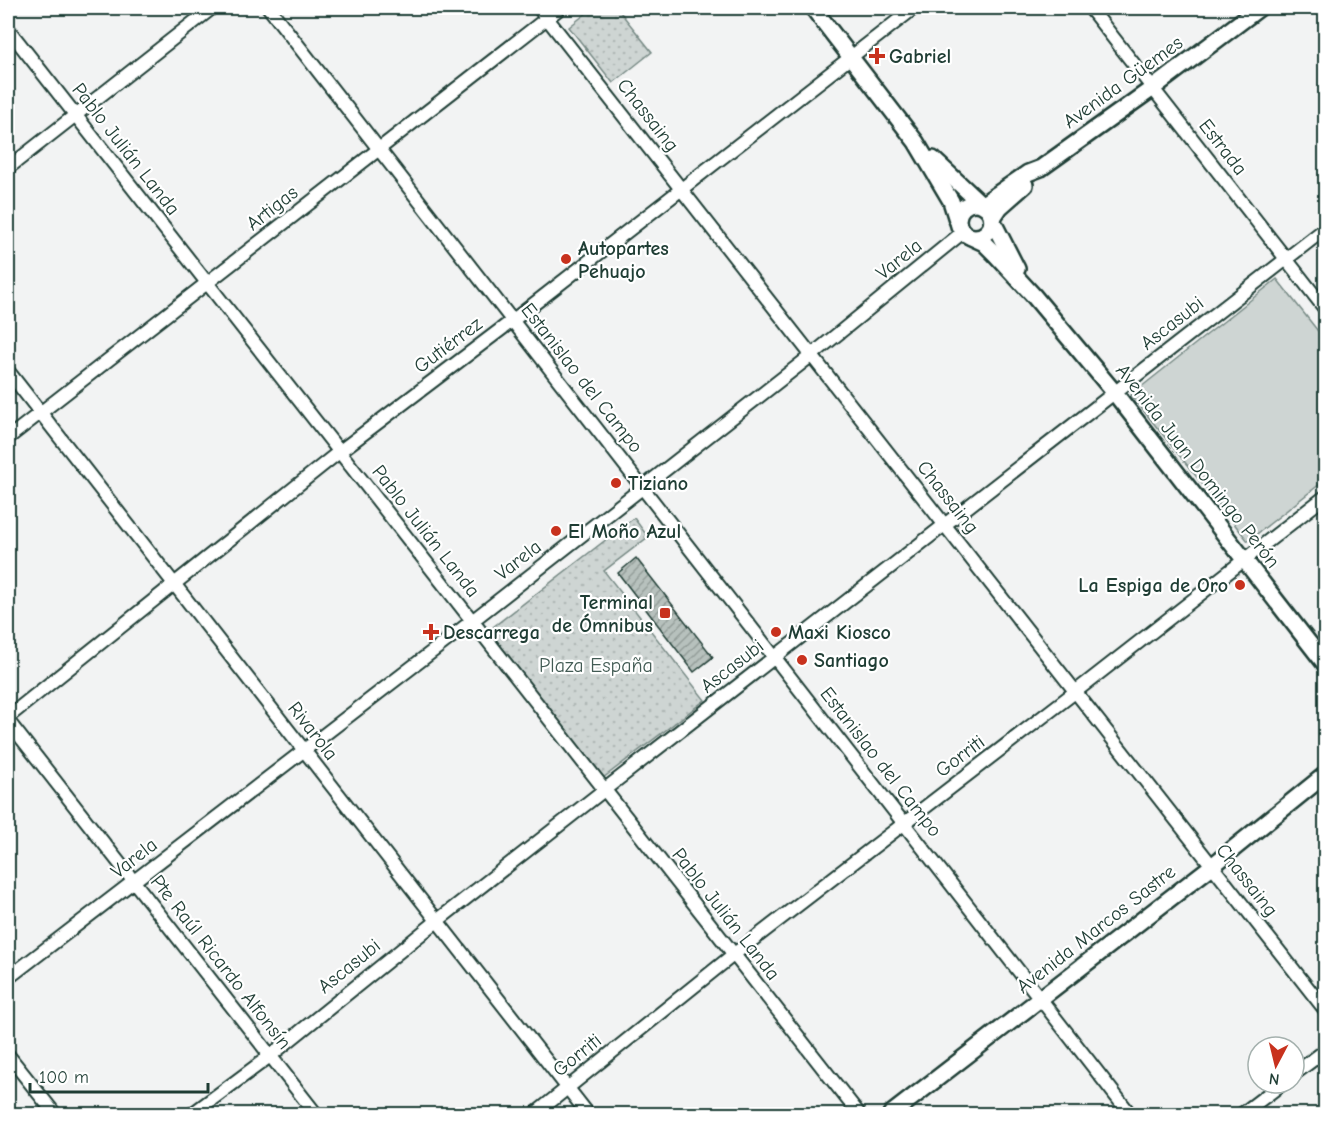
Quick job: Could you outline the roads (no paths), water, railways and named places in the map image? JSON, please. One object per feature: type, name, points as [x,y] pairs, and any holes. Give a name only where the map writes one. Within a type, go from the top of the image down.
[{"type":"main road","points":[[813,8],[916,142],[951,201],[964,230],[976,237],[986,233],[992,219],[988,208],[966,192],[916,142]]},
{"type":"main road","name":"Avenida Güemes","points":[[982,204],[1028,173],[1041,168],[1259,8]]},
{"type":"main road","name":"Avenida Güemes","points":[[992,219],[1000,207],[1041,168]]},
{"type":"main road","points":[[964,230],[958,214],[966,205],[982,204]]},
{"type":"main road","name":"Avenida Juan Domingo Perón","points":[[992,219],[1015,267],[1033,295]]},
{"type":"main road","name":"Avenida Juan Domingo Perón","points":[[964,230],[984,243],[1033,295],[1114,392],[1326,665]]},
{"type":"main road","name":"Avenida Marcos Sastre","points":[[891,1114],[1212,866],[1326,774]]},
{"type":"street","points":[[8,168],[212,8]]},
{"type":"street","name":"Estanislao del Campo","points":[[269,8],[1130,1114]]},
{"type":"street","name":"Artigas","points":[[8,438],[379,150],[543,13],[560,8]]},
{"type":"street","name":"Gutiérrez","points":[[8,719],[339,452],[512,321],[914,8]]},
{"type":"street","name":"Estrada","points":[[1090,8],[1326,310]]},
{"type":"street","name":"Chassaing","points":[[543,13],[1326,1011]]},
{"type":"street","name":"Pablo Julián Landa","points":[[8,29],[859,1114]]},
{"type":"street","name":"Ascasubi","points":[[192,1114],[270,1056],[436,921],[1326,228]]},
{"type":"street","name":"Varela","points":[[8,978],[134,883],[812,355],[964,230]]},
{"type":"street","name":"Rivarola","points":[[8,371],[588,1114]]},
{"type":"street","name":"Gorriti","points":[[535,1114],[733,955],[1076,692],[1326,496]]},
{"type":"street","name":"Pte Raúl Ricardo Alfonsín","points":[[8,719],[316,1114]]},
{"type":"street","points":[[1306,1065],[1326,1050]]},
{"type":"street","points":[[8,1055],[55,1114]]},
{"type":"street","points":[[1242,1114],[1267,1095]]},
{"type":"place","name":"Gabriel","points":[[877,56]]},
{"type":"place","name":"Autopartes Pehuajo","points":[[566,259]]},
{"type":"place","name":"Tiziano","points":[[616,483]]},
{"type":"place","name":"El Moño Azul","points":[[556,531]]},
{"type":"place","name":"La Espiga de Oro","points":[[1240,585]]},
{"type":"place","name":"Terminal de Ómnibus","points":[[665,613]]},
{"type":"place","name":"Descarrega","points":[[431,632]]},
{"type":"place","name":"Maxi Kiosco","points":[[776,632]]},
{"type":"place","name":"Santiago","points":[[802,660]]},
{"type":"park label","name":"Plaza España","points":[[596,665]]}]
